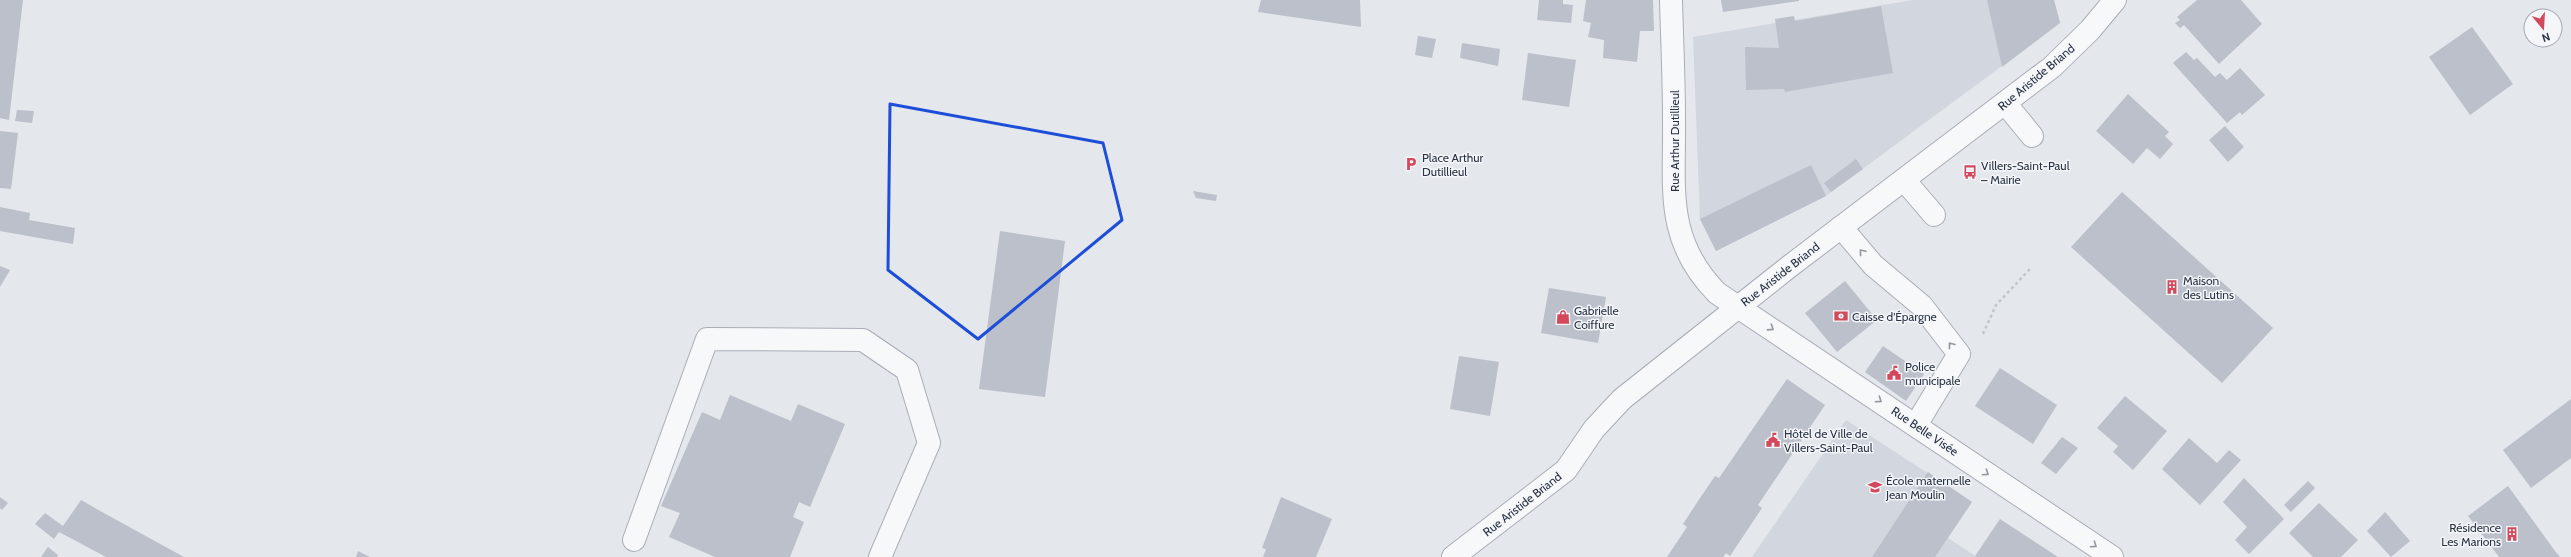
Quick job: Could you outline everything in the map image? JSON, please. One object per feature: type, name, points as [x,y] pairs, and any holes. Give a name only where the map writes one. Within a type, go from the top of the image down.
[{"type":"street","name":"Rue Arthur Dutillieul","points":[[1671,0],[1674,136],[1672,177],[1680,232],[1687,251],[1705,281],[1717,293],[1738,306]]},
{"type":"street","name":"Rue Aristide Briand","points":[[1453,557],[1566,470],[1607,413],[1738,306],[2052,67],[2090,30],[2115,0]]},
{"type":"street","points":[[2005,104],[2032,136]]},
{"type":"street","points":[[1904,180],[1934,215]]},
{"type":"street","points":[[1841,227],[1873,264],[1922,306],[1959,354],[1916,425]]},
{"type":"street","name":"Rue Belle Visée","points":[[1738,306],[2112,557]]},
{"type":"street","points":[[634,540],[707,339],[863,340],[907,370],[929,443],[880,557]]},
{"type":"path","points":[[1959,354],[1981,339],[1996,305],[2030,269]]},
{"type":"highlighted area","points":[[890,104],[1103,143],[1122,220],[978,339],[888,270]]},
{"type":"shaded area","points":[[1913,0],[2054,0],[2060,23],[1826,196],[1716,251],[1700,219],[1693,37]]},
{"type":"shaded area","name":"École maternelle Jean Moulin","points":[[1846,420],[1972,502],[1948,538],[1977,557],[1752,557]]},
{"type":"building","points":[[0,0],[23,0],[9,120],[0,118]]},
{"type":"building","points":[[1261,0],[1360,0],[1361,27],[1258,12]]},
{"type":"building","points":[[1539,0],[1563,0],[1563,4],[1573,5],[1571,23],[1537,20]]},
{"type":"building","points":[[1586,0],[1653,0],[1654,31],[1640,31],[1637,62],[1603,58],[1604,40],[1588,37],[1591,23],[1583,21]]},
{"type":"building","points":[[1721,0],[1799,0],[1799,1],[1723,12]]},
{"type":"building","points":[[1987,0],[2054,0],[2060,23],[2002,67]]},
{"type":"building","points":[[2197,0],[2241,0],[2262,24],[2219,64],[2184,25],[2180,28],[2175,23],[2180,20],[2177,17]]},
{"type":"building","points":[[1881,6],[1893,73],[1785,92],[1784,89],[1746,90],[1745,47],[1779,48],[1775,19],[1794,16],[1795,21]]},
{"type":"building","points":[[2472,27],[2513,84],[2470,115],[2429,57]]},
{"type":"building","points":[[1418,36],[1436,39],[1432,58],[1415,55]]},
{"type":"building","points":[[1462,43],[1500,49],[1498,66],[1460,58]]},
{"type":"building","points":[[2186,52],[2194,60],[2197,58],[2215,77],[2220,73],[2227,80],[2240,68],[2265,95],[2242,115],[2240,112],[2227,123],[2173,63]]},
{"type":"building","points":[[1528,53],[1576,60],[1569,107],[1522,100]]},
{"type":"building","points":[[2128,94],[2169,132],[2165,136],[2173,144],[2160,159],[2147,148],[2133,164],[2096,131]]},
{"type":"building","points":[[17,110],[34,111],[32,123],[15,121]]},
{"type":"building","points":[[2225,126],[2244,147],[2228,162],[2209,140]]},
{"type":"building","points":[[0,131],[18,133],[11,189],[0,188]]},
{"type":"building","points":[[1856,159],[1863,169],[1831,192],[1824,183]]},
{"type":"building","points":[[1811,165],[1826,196],[1716,251],[1700,219]]},
{"type":"building","points":[[1193,191],[1217,195],[1216,201],[1196,198]]},
{"type":"building","name":"Maison des Lutins","points":[[2122,192],[2273,328],[2222,383],[2071,247]]},
{"type":"building","points":[[0,207],[30,213],[29,220],[75,228],[73,244],[0,231]]},
{"type":"building","points":[[1000,231],[1065,241],[1045,397],[979,389]]},
{"type":"building","points":[[0,266],[10,270],[0,287]]},
{"type":"building","name":"Caisse d'Épargne","points":[[1845,281],[1877,320],[1837,352],[1805,313]]},
{"type":"building","points":[[1549,288],[1606,297],[1598,343],[1541,333]]},
{"type":"building","name":"Police municipale","points":[[1883,346],[1924,374],[1906,401],[1865,372]]},
{"type":"building","points":[[1459,356],[1499,362],[1490,416],[1450,409]]},
{"type":"building","points":[[2000,368],[2057,405],[2033,444],[1975,406]]},
{"type":"building","name":"Hôtel de Ville de Villers-Saint-Paul","points":[[1787,379],[1825,405],[1758,505],[1762,508],[1730,556],[1726,553],[1723,557],[1667,557],[1687,527],[1683,524],[1698,501],[1715,476],[1719,478]]},
{"type":"building","points":[[730,395],[791,421],[798,404],[845,424],[810,507],[799,502],[793,517],[804,522],[790,557],[715,557],[669,537],[680,513],[661,506],[702,412],[720,420]]},
{"type":"building","points":[[2125,396],[2167,431],[2133,470],[2113,452],[2118,446],[2097,428]]},
{"type":"building","points":[[2571,399],[2571,458],[2531,488],[2503,450]]},
{"type":"building","points":[[2062,437],[2078,448],[2056,474],[2041,463]]},
{"type":"building","points":[[2189,438],[2217,463],[2229,450],[2241,460],[2200,505],[2162,469]]},
{"type":"building","points":[[1928,472],[1972,502],[1935,557],[1872,557]]},
{"type":"building","points":[[2244,478],[2284,519],[2249,554],[2235,540],[2247,527],[2223,502]]},
{"type":"building","points":[[2308,481],[2315,488],[2291,512],[2284,505]]},
{"type":"building","name":"Résidence Les Marions","points":[[2508,486],[2560,557],[2499,557],[2468,516]]},
{"type":"building","points":[[0,497],[8,503],[2,510],[0,508]]},
{"type":"building","points":[[1281,497],[1332,519],[1316,557],[1263,557],[1266,549],[1262,548]]},
{"type":"building","points":[[81,500],[184,557],[106,557],[59,532],[54,539],[35,524],[45,513],[63,526]]},
{"type":"building","points":[[2319,503],[2358,540],[2341,557],[2313,557],[2289,533]]},
{"type":"building","points":[[2385,512],[2410,541],[2391,557],[2367,531]]},
{"type":"building","points":[[2000,519],[2058,557],[1975,556]]},
{"type":"building","points":[[48,547],[58,555],[57,557],[41,557]]},
{"type":"building","points":[[358,551],[370,557],[356,557]]},
{"type":"place","name":"Place Arthur Dutillieul","points":[[1411,164]]},
{"type":"place","name":"Villers-Saint-Paul – Mairie","points":[[1970,172]]},
{"type":"place","name":"Maison des Lutins","points":[[2172,287]]},
{"type":"place","name":"Caisse d'Épargne","points":[[1841,316]]},
{"type":"place","name":"Gabrielle Coiffure","points":[[1563,317]]},
{"type":"place","name":"Police municipale","points":[[1894,373]]},
{"type":"place","name":"Hôtel de Ville de Villers-Saint-Paul","points":[[1773,440]]},
{"type":"place","name":"École maternelle Jean Moulin","points":[[1875,487]]},
{"type":"place","name":"Résidence Les Marions","points":[[2512,534]]}]
